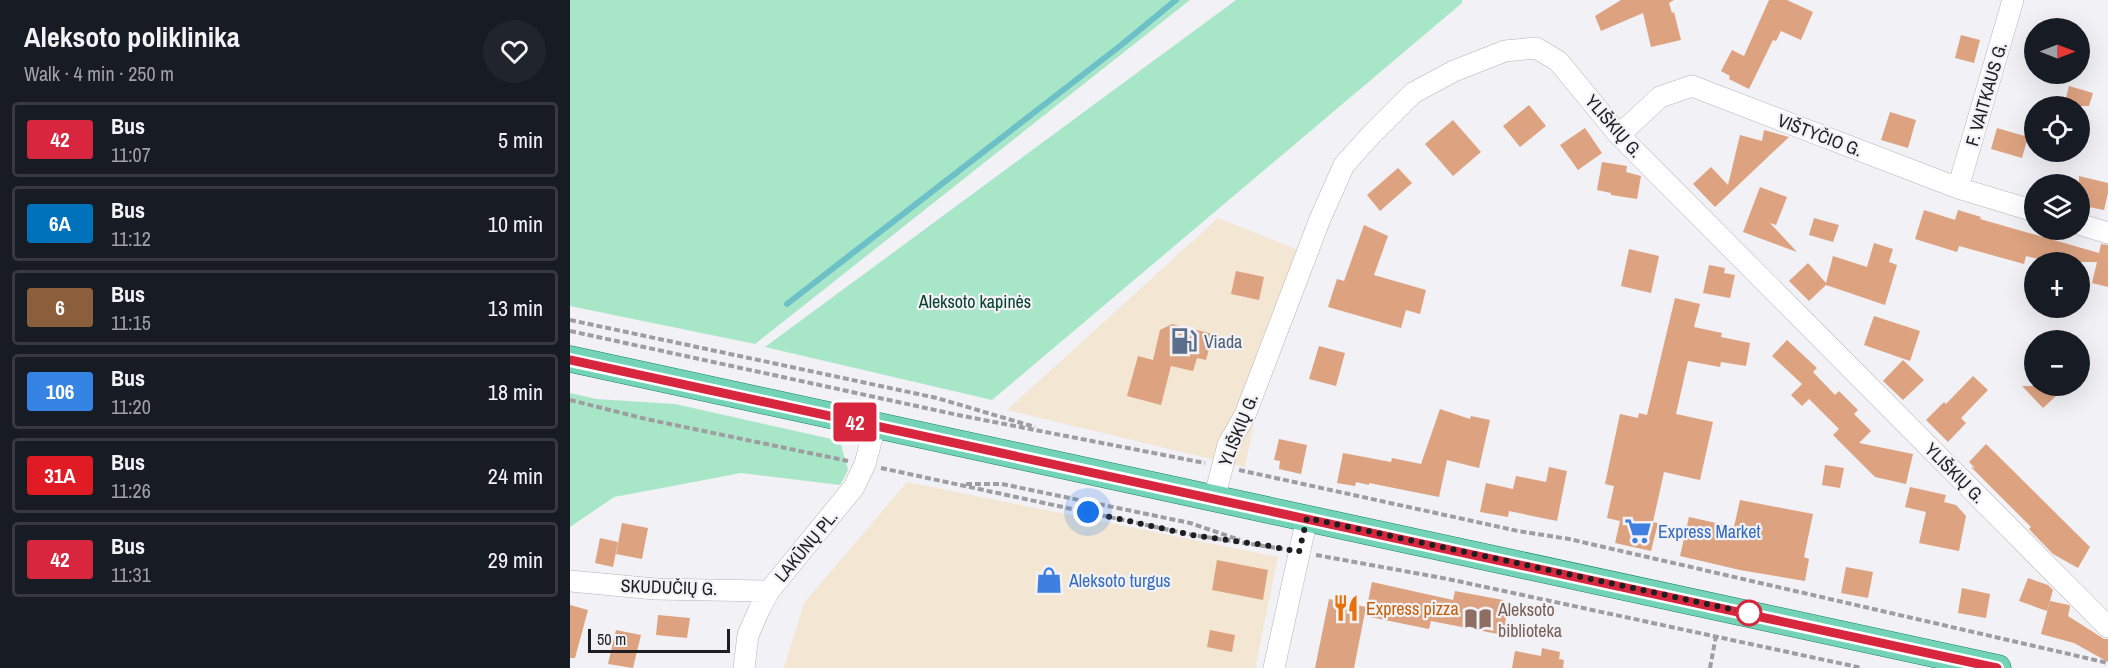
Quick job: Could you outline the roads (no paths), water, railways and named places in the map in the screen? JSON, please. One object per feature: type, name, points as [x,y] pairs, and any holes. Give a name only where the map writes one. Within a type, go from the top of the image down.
[{"type":"main road","points":[[570,360],[1998,668]]},
{"type":"street","name":"F. VAITKAUS G.","points":[[1958,189],[2013,0]]},
{"type":"street","name":"YLIŠKIŲ G.","points":[[1214,499],[1228,445],[1245,415],[1320,219],[1344,165],[1413,93],[1454,71],[1505,51],[1536,48],[1558,61],[1619,135],[2108,627]]},
{"type":"street","name":"VIŠTYČIO G.","points":[[1619,135],[1660,97],[1692,86],[1958,189],[2024,208]]},
{"type":"street","points":[[2090,227],[2108,233]]},
{"type":"street","name":"LAKŪNŲ PL.","points":[[744,668],[748,635],[769,591],[850,493],[865,464],[875,426]]},
{"type":"street","points":[[1274,668],[1307,518]]},
{"type":"street","name":"SKUDUČIŲ G.","points":[[570,581],[655,589],[769,591]]},
{"type":"waterway","points":[[787,304],[1176,0]]},
{"type":"place","name":"Viada","points":[[1184,341]]},
{"type":"place","name":"Express Market","points":[[1638,531]]},
{"type":"place","name":"Aleksoto turgus","points":[[1049,580]]},
{"type":"place","name":"Express pizza","points":[[1346,608]]},
{"type":"place","name":"Aleksoto biblioteka","points":[[1478,619]]},
{"type":"park label","name":"Aleksoto kapinės","points":[[975,301]]}]
